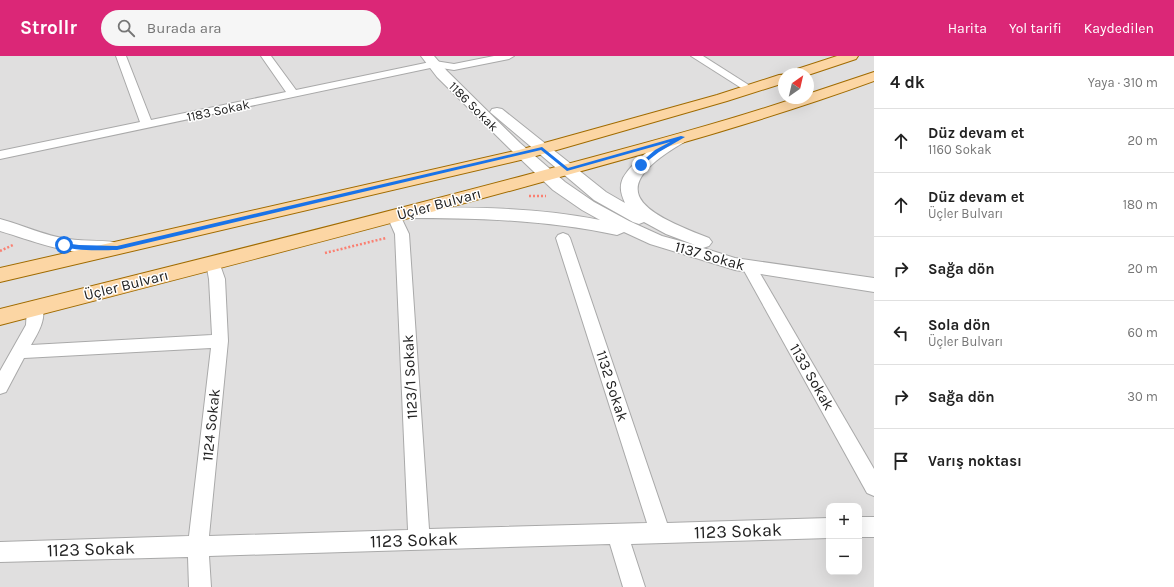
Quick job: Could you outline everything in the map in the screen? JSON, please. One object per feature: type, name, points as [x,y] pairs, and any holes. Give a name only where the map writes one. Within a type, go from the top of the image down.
[{"type":"main road","points":[[814,68],[851,56]]},
{"type":"main road","name":"Üçler Bulvarı","points":[[0,317],[400,214],[553,181],[567,169],[683,137],[785,106],[874,76]]},
{"type":"main road","name":"Üçler Bulvarı","points":[[0,276],[523,154],[778,80]]},
{"type":"street","points":[[121,56],[146,125]]},
{"type":"street","points":[[266,56],[293,94]]},
{"type":"street","points":[[431,60],[454,67],[509,56]]},
{"type":"street","points":[[696,56],[750,89]]},
{"type":"street","points":[[431,60],[484,100],[600,196],[622,209],[657,226],[703,242],[786,266],[865,284]]},
{"type":"street","name":"1183 Sokak","points":[[0,155],[293,94],[431,60]]},
{"type":"street","name":"1186 Sokak","points":[[431,60],[442,74],[523,154],[553,181]]},
{"type":"street","points":[[683,137],[657,151],[641,165],[633,176],[629,188],[633,203],[644,214],[669,228],[703,242]]},
{"type":"street","name":"1137 Sokak","points":[[553,181],[571,195],[608,217],[656,240],[696,253],[749,267],[865,284]]},
{"type":"street","points":[[400,214],[510,214],[601,225],[656,240]]},
{"type":"street","name":"1123/1 Sokak","points":[[400,214],[419,540]]},
{"type":"street","points":[[0,225],[21,230],[45,240],[64,245],[117,248]]},
{"type":"street","name":"1132 Sokak","points":[[563,238],[660,533]]},
{"type":"street","name":"1124 Sokak","points":[[200,587],[198,546],[220,341],[216,279],[213,263]]},
{"type":"street","name":"1133 Sokak","points":[[749,267],[874,487]]},
{"type":"street","points":[[0,387],[34,325],[35,308]]},
{"type":"street","points":[[19,352],[220,341]]},
{"type":"street","points":[[862,527],[874,527]]},
{"type":"street","name":"1123 Sokak","points":[[0,552],[826,528]]},
{"type":"street","points":[[617,534],[634,587]]},
{"type":"path","points":[[323,253],[402,234]]},
{"type":"shaded area","points":[[0,56],[874,56],[874,587],[0,587]]},
{"type":"route","points":[[64,245],[117,248],[542,149],[567,169],[630,153],[683,137],[657,151],[641,165]]}]
